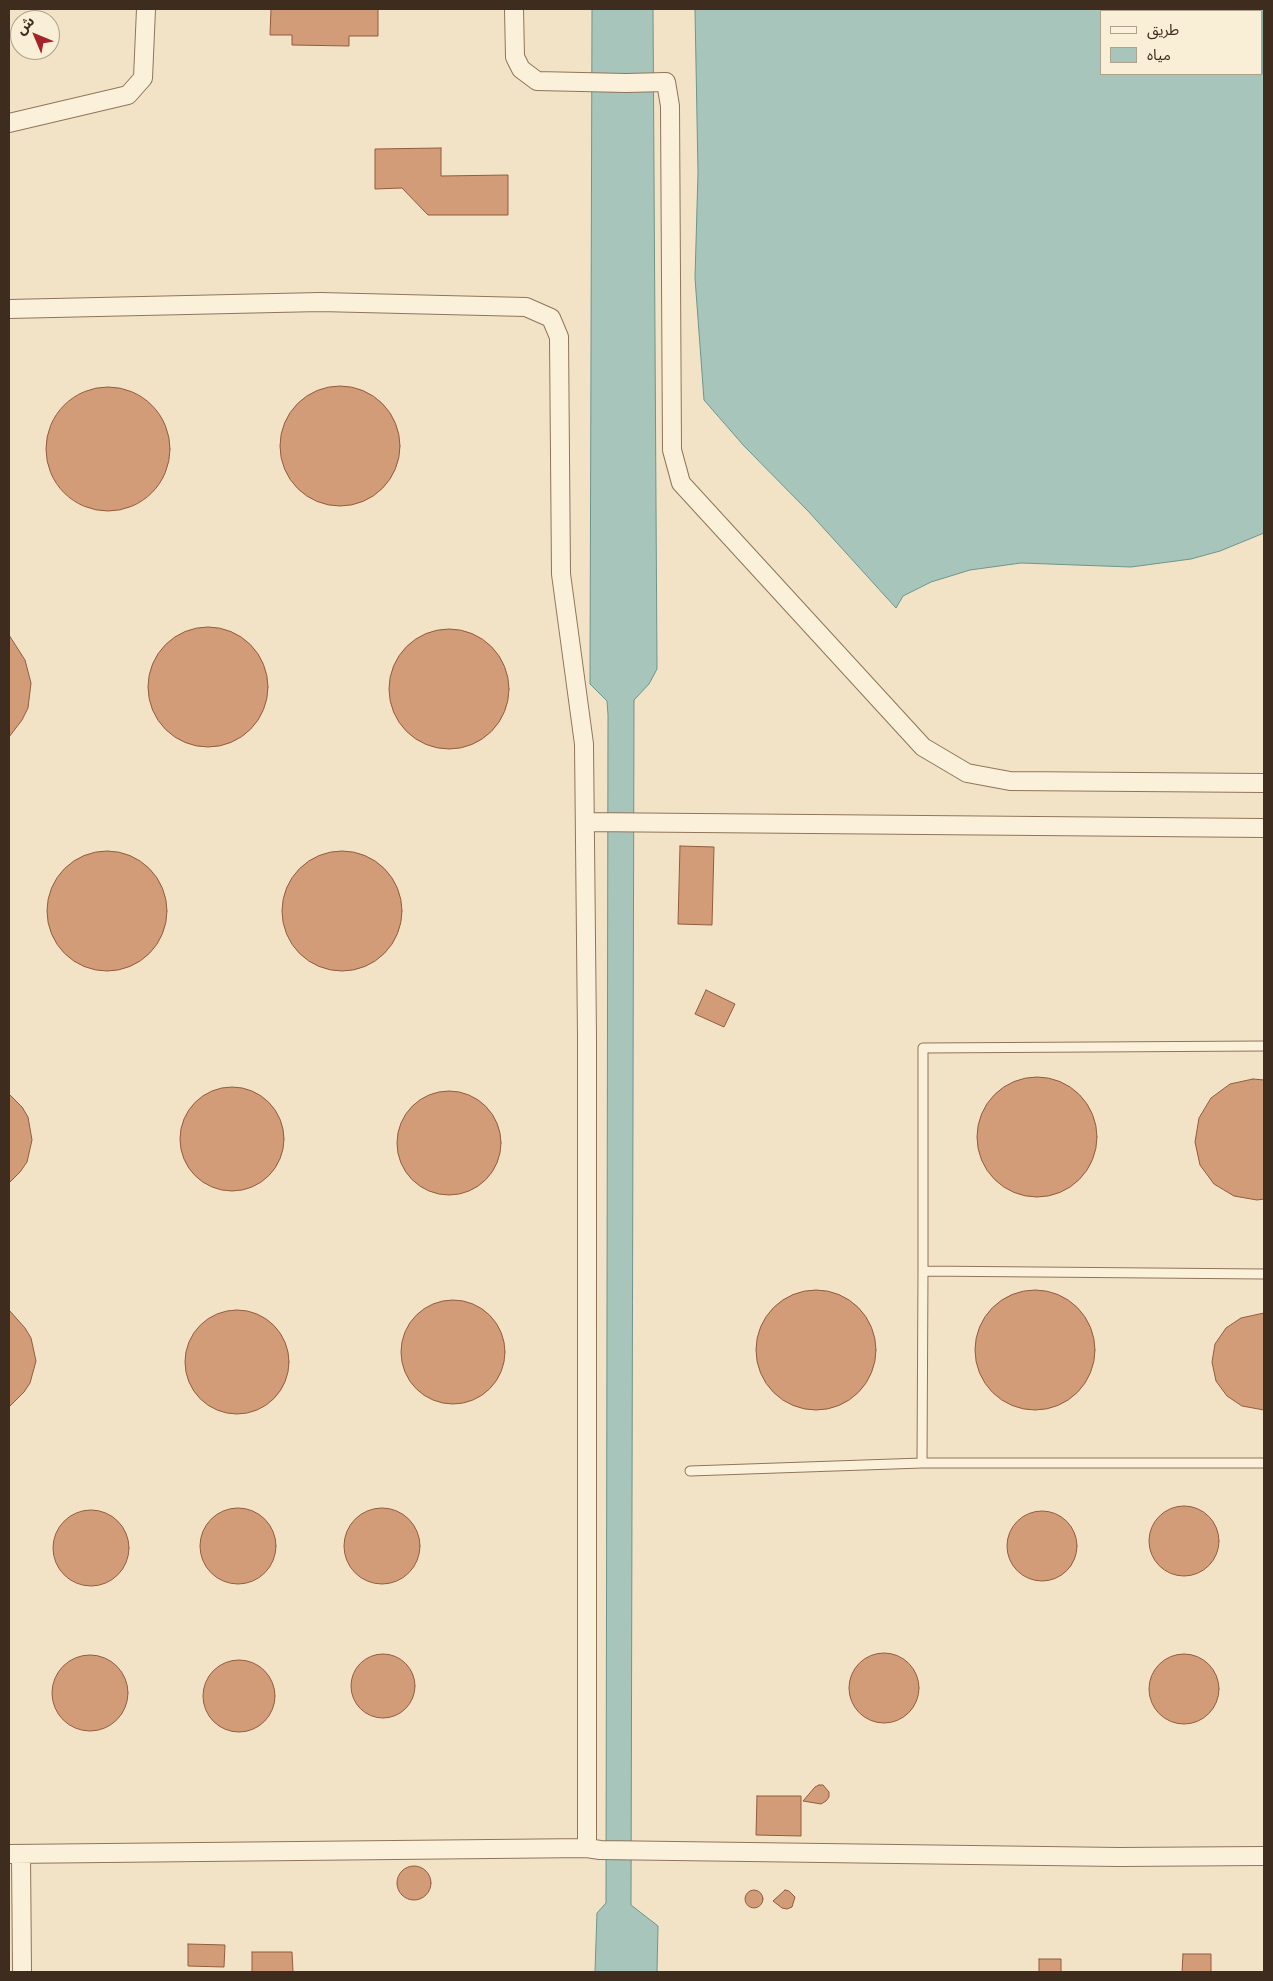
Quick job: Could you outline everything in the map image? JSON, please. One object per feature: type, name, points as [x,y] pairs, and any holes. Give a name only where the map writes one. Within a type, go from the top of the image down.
[{"type":"street","points":[[9,123],[128,94],[143,78],[146,9]]},
{"type":"street","points":[[514,9],[515,57],[520,70],[537,81],[666,82],[670,106],[672,450],[681,483],[923,747],[967,773],[1010,780],[1264,783]]},
{"type":"street","points":[[9,309],[350,302],[526,307],[551,318],[559,337],[561,574],[584,744],[592,823],[587,1037],[594,1849]]},
{"type":"street","points":[[592,823],[1264,828]]},
{"type":"street","points":[[22,1972],[15,1854],[594,1849],[1119,1856],[1264,1856]]},
{"type":"lane","points":[[922,1463],[923,1048],[1264,1046]]},
{"type":"lane","points":[[923,1271],[1264,1274]]},
{"type":"lane","points":[[690,1471],[922,1463],[1264,1463]]},
{"type":"water","points":[[592,9],[653,9],[657,669],[649,684],[634,700],[631,1905],[658,1926],[657,1972],[595,1972],[597,1913],[606,1903],[608,715],[607,701],[590,684]]},
{"type":"water","points":[[695,9],[1264,9],[1264,533],[1220,551],[1191,559],[1131,567],[1021,563],[970,570],[931,582],[903,596],[896,608],[808,511],[744,446],[704,400],[695,278],[698,173]]},
{"type":"building","points":[[271,9],[378,9],[378,36],[349,36],[349,46],[292,45],[292,35],[270,35]]},
{"type":"building","points":[[441,148],[441,176],[508,175],[508,215],[428,215],[402,188],[375,189],[375,149]]},
{"type":"building","points":[[340,386],[352,387],[363,391],[373,396],[382,404],[390,413],[395,423],[399,434],[399,458],[395,469],[390,479],[382,488],[373,496],[363,501],[352,505],[340,506],[328,505],[317,501],[307,496],[298,488],[290,479],[285,469],[281,458],[280,446],[281,434],[285,423],[290,413],[298,404],[307,396],[317,391],[328,387]]},
{"type":"building","points":[[108,387],[132,391],[152,405],[166,425],[170,449],[166,473],[152,493],[132,507],[108,511],[84,507],[64,493],[50,473],[46,449],[50,425],[64,405],[84,391]]},
{"type":"building","points":[[208,627],[220,628],[231,632],[241,637],[250,645],[258,654],[263,664],[267,675],[267,699],[263,710],[258,720],[250,729],[241,737],[231,742],[220,746],[208,747],[196,746],[185,742],[175,737],[166,729],[158,720],[153,710],[149,699],[148,687],[149,675],[153,664],[158,654],[166,645],[175,637],[185,632],[196,628]]},
{"type":"building","points":[[449,629],[461,630],[472,634],[482,639],[491,647],[499,656],[504,666],[508,677],[508,701],[504,712],[499,722],[491,731],[482,739],[472,744],[461,748],[449,749],[437,748],[426,744],[416,739],[407,731],[399,722],[394,712],[390,701],[389,689],[390,677],[394,666],[399,656],[407,647],[416,639],[426,634],[437,630]]},
{"type":"building","points":[[9,635],[25,660],[31,683],[28,708],[22,720],[9,737]]},
{"type":"building","points":[[680,846],[714,847],[712,925],[678,924]]},
{"type":"building","points":[[107,851],[119,852],[130,856],[140,861],[149,869],[157,878],[162,888],[166,899],[166,923],[162,934],[157,944],[149,953],[140,961],[130,966],[119,970],[107,971],[95,970],[84,966],[74,961],[65,953],[57,944],[52,934],[48,923],[47,911],[48,899],[52,888],[57,878],[65,869],[74,861],[84,856],[95,852]]},
{"type":"building","points":[[342,851],[354,852],[365,856],[375,861],[384,869],[392,878],[397,888],[401,899],[401,923],[397,934],[392,944],[384,953],[375,961],[365,966],[354,970],[342,971],[330,970],[319,966],[309,961],[300,953],[292,944],[287,934],[283,923],[282,911],[283,899],[287,888],[292,878],[300,869],[309,861],[319,856],[330,852]]},
{"type":"building","points":[[706,990],[735,1004],[724,1027],[695,1014]]},
{"type":"building","points":[[1037,1077],[1049,1078],[1060,1082],[1070,1087],[1079,1095],[1087,1104],[1092,1114],[1096,1125],[1096,1149],[1092,1160],[1087,1170],[1079,1179],[1070,1187],[1060,1192],[1049,1196],[1037,1197],[1025,1196],[1014,1192],[1004,1187],[995,1179],[987,1170],[982,1160],[978,1149],[977,1137],[978,1125],[982,1114],[987,1104],[995,1095],[1004,1087],[1014,1082],[1025,1078]]},
{"type":"building","points":[[1253,1079],[1264,1080],[1264,1199],[1257,1200],[1234,1196],[1214,1184],[1200,1165],[1195,1142],[1199,1118],[1211,1098],[1230,1084]]},
{"type":"building","points":[[232,1087],[252,1091],[269,1102],[280,1119],[284,1139],[280,1159],[269,1176],[252,1187],[232,1191],[212,1187],[195,1176],[184,1159],[180,1139],[184,1119],[195,1102],[212,1091]]},
{"type":"building","points":[[449,1091],[469,1095],[486,1106],[497,1123],[501,1143],[497,1163],[486,1180],[469,1191],[449,1195],[429,1191],[412,1180],[401,1163],[397,1143],[401,1123],[412,1106],[429,1095]]},
{"type":"building","points":[[9,1094],[22,1107],[28,1117],[32,1140],[27,1162],[9,1183]]},
{"type":"building","points":[[816,1290],[828,1291],[839,1295],[849,1300],[858,1308],[866,1317],[871,1327],[875,1338],[875,1362],[871,1373],[866,1383],[858,1392],[849,1400],[839,1405],[828,1409],[816,1410],[804,1409],[793,1405],[783,1400],[774,1392],[766,1383],[761,1373],[757,1362],[756,1350],[757,1338],[761,1327],[766,1317],[774,1308],[783,1300],[793,1295],[804,1291]]},
{"type":"building","points":[[1035,1290],[1047,1291],[1058,1295],[1068,1300],[1077,1308],[1085,1317],[1090,1327],[1094,1338],[1094,1362],[1090,1373],[1085,1383],[1077,1392],[1068,1400],[1058,1405],[1047,1409],[1035,1410],[1023,1409],[1012,1405],[1002,1400],[993,1392],[985,1383],[980,1373],[976,1362],[975,1350],[976,1338],[980,1327],[985,1317],[993,1308],[1002,1300],[1012,1295],[1023,1291]]},
{"type":"building","points":[[453,1300],[473,1304],[490,1315],[501,1332],[505,1352],[501,1372],[490,1389],[473,1400],[453,1404],[433,1400],[416,1389],[405,1372],[401,1352],[405,1332],[416,1315],[433,1304]]},
{"type":"building","points":[[9,1310],[31,1338],[36,1361],[30,1383],[9,1407]]},
{"type":"building","points":[[237,1310],[257,1314],[274,1325],[285,1342],[289,1362],[285,1382],[274,1399],[257,1410],[237,1414],[217,1410],[200,1399],[189,1382],[185,1362],[189,1342],[200,1325],[217,1314]]},
{"type":"building","points":[[1264,1313],[1264,1410],[1242,1406],[1227,1396],[1216,1381],[1212,1362],[1215,1344],[1226,1328],[1241,1318]]},
{"type":"building","points":[[1184,1506],[1197,1509],[1209,1516],[1216,1528],[1219,1541],[1216,1554],[1209,1566],[1197,1573],[1184,1576],[1171,1573],[1159,1566],[1152,1554],[1149,1541],[1152,1528],[1159,1516],[1171,1509]]},
{"type":"building","points":[[246,1508],[259,1514],[270,1525],[276,1538],[274,1561],[259,1578],[246,1584],[230,1584],[217,1578],[202,1561],[200,1538],[206,1525],[223,1510]]},
{"type":"building","points":[[390,1508],[403,1514],[414,1525],[420,1538],[418,1561],[403,1578],[390,1584],[374,1584],[361,1578],[346,1561],[344,1538],[350,1525],[367,1510]]},
{"type":"building","points":[[99,1510],[112,1516],[123,1527],[129,1540],[127,1563],[112,1580],[99,1586],[83,1586],[70,1580],[55,1563],[53,1540],[59,1527],[76,1512]]},
{"type":"building","points":[[1042,1511],[1055,1514],[1067,1521],[1074,1533],[1077,1546],[1074,1559],[1067,1571],[1055,1578],[1042,1581],[1029,1578],[1017,1571],[1010,1559],[1007,1546],[1010,1533],[1017,1521],[1029,1514]]},
{"type":"building","points":[[884,1653],[897,1656],[909,1663],[916,1675],[919,1688],[916,1701],[909,1713],[897,1720],[884,1723],[871,1720],[859,1713],[852,1701],[849,1688],[852,1675],[859,1663],[871,1656]]},
{"type":"building","points":[[377,1654],[389,1654],[406,1663],[413,1674],[415,1686],[413,1698],[406,1709],[389,1718],[377,1718],[365,1713],[356,1704],[351,1692],[351,1680],[356,1668],[365,1659]]},
{"type":"building","points":[[1184,1654],[1197,1657],[1209,1664],[1216,1676],[1219,1689],[1216,1702],[1209,1714],[1197,1721],[1184,1724],[1171,1721],[1159,1714],[1152,1702],[1149,1689],[1152,1676],[1159,1664],[1171,1657]]},
{"type":"building","points":[[98,1655],[111,1661],[122,1672],[128,1685],[126,1708],[111,1725],[98,1731],[82,1731],[69,1725],[54,1708],[52,1685],[58,1672],[75,1657]]},
{"type":"building","points":[[239,1660],[259,1666],[269,1676],[275,1696],[269,1716],[259,1726],[239,1732],[219,1726],[209,1716],[203,1696],[209,1676],[219,1666]]},
{"type":"building","points":[[823,1785],[829,1792],[829,1797],[826,1801],[821,1804],[803,1801],[815,1787]]},
{"type":"building","points":[[757,1796],[801,1796],[801,1836],[756,1835]]},
{"type":"building","points":[[414,1866],[421,1867],[426,1871],[430,1876],[430,1890],[426,1895],[421,1899],[414,1900],[407,1899],[402,1895],[398,1890],[397,1883],[398,1876],[402,1871],[407,1867]]},
{"type":"building","points":[[750,1890],[758,1890],[763,1895],[761,1906],[750,1908],[745,1903],[745,1895]]},
{"type":"building","points":[[785,1890],[795,1897],[792,1907],[787,1909],[782,1908],[773,1901]]},
{"type":"building","points":[[188,1944],[225,1945],[224,1967],[188,1966]]},
{"type":"building","points":[[252,1952],[292,1952],[293,1972],[252,1972]]},
{"type":"building","points":[[1183,1954],[1211,1954],[1211,1972],[1182,1972]]},
{"type":"building","points":[[1039,1959],[1061,1959],[1061,1972],[1039,1972]]}]
